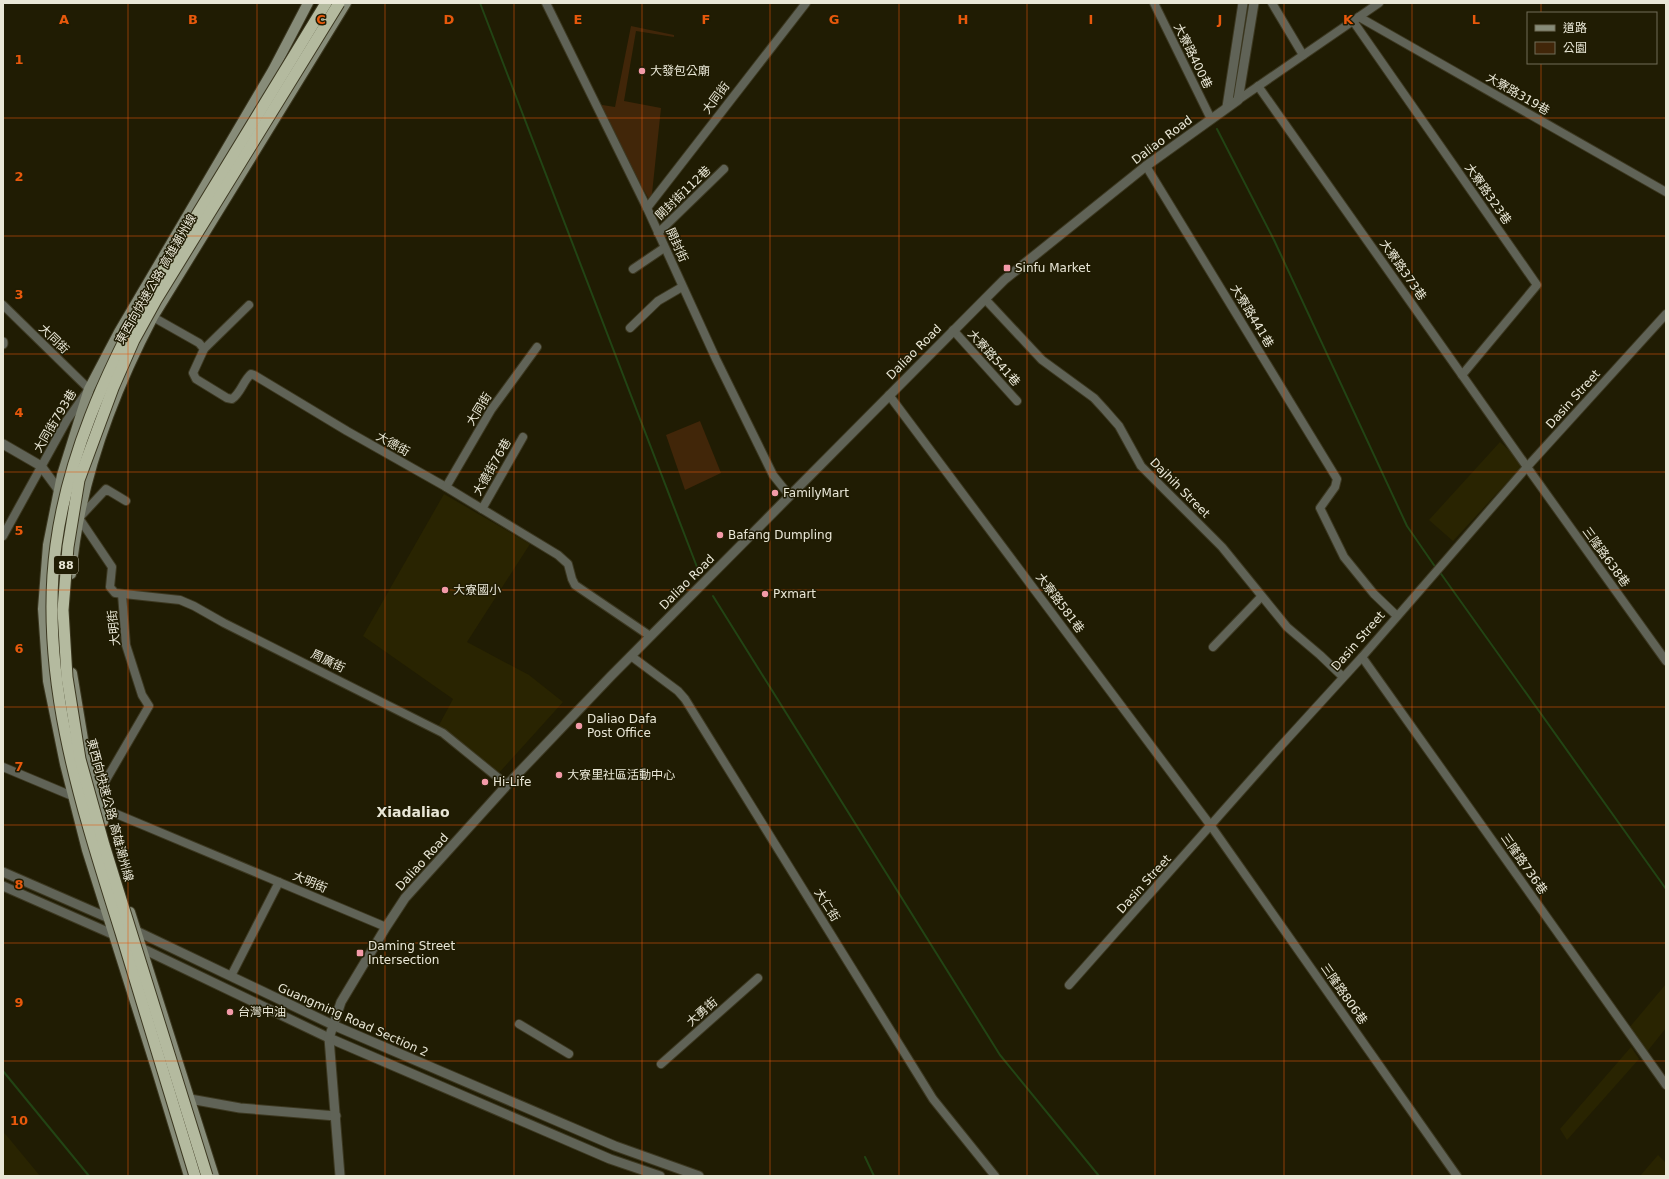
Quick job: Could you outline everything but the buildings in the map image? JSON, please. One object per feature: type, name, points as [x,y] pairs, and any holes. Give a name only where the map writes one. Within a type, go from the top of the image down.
[{"type":"highway","name":"東西向快速公路 高雄潮州線","points":[[195,1176],[94,848],[71,762],[56,680],[52,609],[56,546],[69,478],[102,385],[126,336],[148,295],[326,3]]},
{"type":"highway","name":"東西向快速公路 高雄潮州線","points":[[207,1176],[104,845],[80,759],[67,670],[63,610],[68,547],[79,480],[112,388],[134,340],[156,300],[339,3]]},
{"type":"main road","points":[[188,1176],[157,1071],[87,850],[65,764],[48,681],[43,609],[48,545],[62,475],[89,389],[119,332],[273,70],[308,3]]},
{"type":"main road","points":[[214,1176],[108,843],[86,757],[72,676],[68,610],[73,555],[86,482],[118,389],[153,317],[346,3]]},
{"type":"street","name":"開封街","points":[[546,3],[647,208],[716,359],[773,475],[789,496]]},
{"type":"street","name":"大同街","points":[[647,208],[806,3]]},
{"type":"street","name":"大寮路400巷","points":[[1154,3],[1210,119]]},
{"type":"street","points":[[1228,107],[1242,3]]},
{"type":"street","points":[[1238,100],[1254,3]]},
{"type":"street","points":[[1272,3],[1303,55]]},
{"type":"street","points":[[1238,100],[1379,3]]},
{"type":"street","name":"大寮路319巷","points":[[1356,19],[1666,192]]},
{"type":"street","name":"大寮路323巷","points":[[1356,19],[1537,285],[1462,375]]},
{"type":"street","name":"大寮路373巷","points":[[1258,86],[1527,467]]},
{"type":"street","name":"Daliao Road","points":[[340,1176],[330,1038],[333,1025],[341,1002],[405,898],[507,785],[650,636],[985,299],[1010,276],[1146,166],[1238,100]]},
{"type":"street","name":"大寮路441巷","points":[[1146,166],[1337,479],[1334,488],[1320,508],[1344,557],[1374,594],[1397,616]]},
{"type":"street","name":"開封街112巷","points":[[658,233],[724,169]]},
{"type":"street","points":[[633,269],[664,248]]},
{"type":"street","points":[[630,328],[658,301],[682,286]]},
{"type":"street","name":"Dajhih Street","points":[[985,299],[1042,360],[1094,398],[1119,426],[1140,466],[1222,547],[1261,597],[1287,627],[1343,677]]},
{"type":"street","name":"大同街","points":[[3,305],[89,389]]},
{"type":"street","points":[[153,317],[199,343],[204,349],[249,305]]},
{"type":"street","name":"Dasin Street","points":[[1069,985],[1362,657],[1527,467],[1666,314]]},
{"type":"street","name":"大寮路541巷","points":[[953,330],[1017,401]]},
{"type":"street","name":"大同街","points":[[446,487],[491,410],[537,347]]},
{"type":"street","name":"大德街","points":[[204,349],[193,373],[196,379],[227,398],[232,399],[236,396],[250,374],[254,375],[347,432],[446,487],[558,555],[568,564],[575,585],[650,636]]},
{"type":"street","name":"大同街793巷","points":[[3,536],[67,420],[89,389]]},
{"type":"street","name":"大寮路581巷","points":[[889,394],[1211,826]]},
{"type":"street","name":"大德街76巷","points":[[482,509],[523,437]]},
{"type":"street","name":"大明街","points":[[3,444],[42,466],[112,567],[110,587],[112,591],[122,594],[126,645],[142,695],[149,706],[98,802]]},
{"type":"street","name":"三隆路638巷","points":[[1527,467],[1666,661]]},
{"type":"street","points":[[79,518],[106,490],[126,501]]},
{"type":"street","name":"周廣街","points":[[122,594],[173,599],[194,606],[224,623],[442,733],[507,785]]},
{"type":"street","points":[[1213,647],[1261,597]]},
{"type":"street","name":"大仁街","points":[[631,656],[678,691],[685,699],[933,1100],[995,1176]]},
{"type":"street","name":"三隆路736巷","points":[[1362,657],[1666,1085]]},
{"type":"street","name":"大明街","points":[[3,767],[73,796],[98,802],[279,882],[386,927]]},
{"type":"street","name":"三隆路806巷","points":[[1211,826],[1457,1176]]},
{"type":"street","name":"Guangming Road Section 2","points":[[3,872],[109,918],[333,1025],[615,1146],[699,1176]]},
{"type":"street","points":[[231,976],[279,882]]},
{"type":"street","name":"Guangming Road Section 2","points":[[3,886],[113,934],[330,1038],[610,1159],[660,1176]]},
{"type":"street","name":"大勇街","points":[[661,1064],[758,978]]},
{"type":"street","points":[[241,995],[246,983]]},
{"type":"street","points":[[519,1024],[569,1054]]},
{"type":"street","points":[[157,1071],[190,1099],[240,1108],[336,1116]]},
{"type":"shaded area","points":[[1500,442],[1524,464],[1453,541],[1429,520]]},
{"type":"shaded area","name":"大寮國小","points":[[444,494],[530,544],[467,642],[529,675],[563,702],[498,774],[438,727],[453,699],[363,636]]},
{"type":"shaded area","points":[[1666,984],[1666,1028],[1646,1053],[1629,1028]]},
{"type":"shaded area","points":[[1631,1047],[1639,1059],[1567,1140],[1560,1129]]},
{"type":"shaded area","points":[[3,1132],[7,1136],[40,1176],[3,1176]]},
{"type":"shaded area","points":[[1658,1155],[1666,1163],[1666,1176],[1640,1176]]},
{"type":"green space","points":[[631,26],[674,35],[674,37],[636,31],[624,101],[661,108],[651,203],[596,104],[615,107]]},
{"type":"green space","points":[[700,421],[721,473],[685,490],[666,435]]},
{"type":"waterway","points":[[480,3],[697,567]]},
{"type":"waterway","points":[[1217,129],[1274,240],[1407,526],[1436,568]]},
{"type":"waterway","points":[[1439,571],[1666,889]]},
{"type":"waterway","points":[[713,596],[1000,1055],[1099,1176]]},
{"type":"waterway","points":[[3,1071],[89,1176]]},
{"type":"waterway","points":[[865,1157],[874,1176]]},
{"type":"place","name":"大發包公廟","points":[[642,71]]},
{"type":"place","name":"Sinfu Market","points":[[1007,268]]},
{"type":"place","name":"FamilyMart","points":[[775,493]]},
{"type":"place","name":"Bafang Dumpling","points":[[720,535]]},
{"type":"place","name":"大寮國小","points":[[445,590]]},
{"type":"place","name":"Pxmart","points":[[765,594]]},
{"type":"place","name":"Daliao Dafa Post Office","points":[[579,726]]},
{"type":"place","name":"大寮里社區活動中心","points":[[559,775]]},
{"type":"place","name":"Hi-Life","points":[[485,782]]},
{"type":"place","name":"Daming Street Intersection","points":[[360,953]]},
{"type":"place","name":"台灣中油","points":[[230,1012]]},
{"type":"district","name":"Xiadaliao","points":[[413,812]]}]
